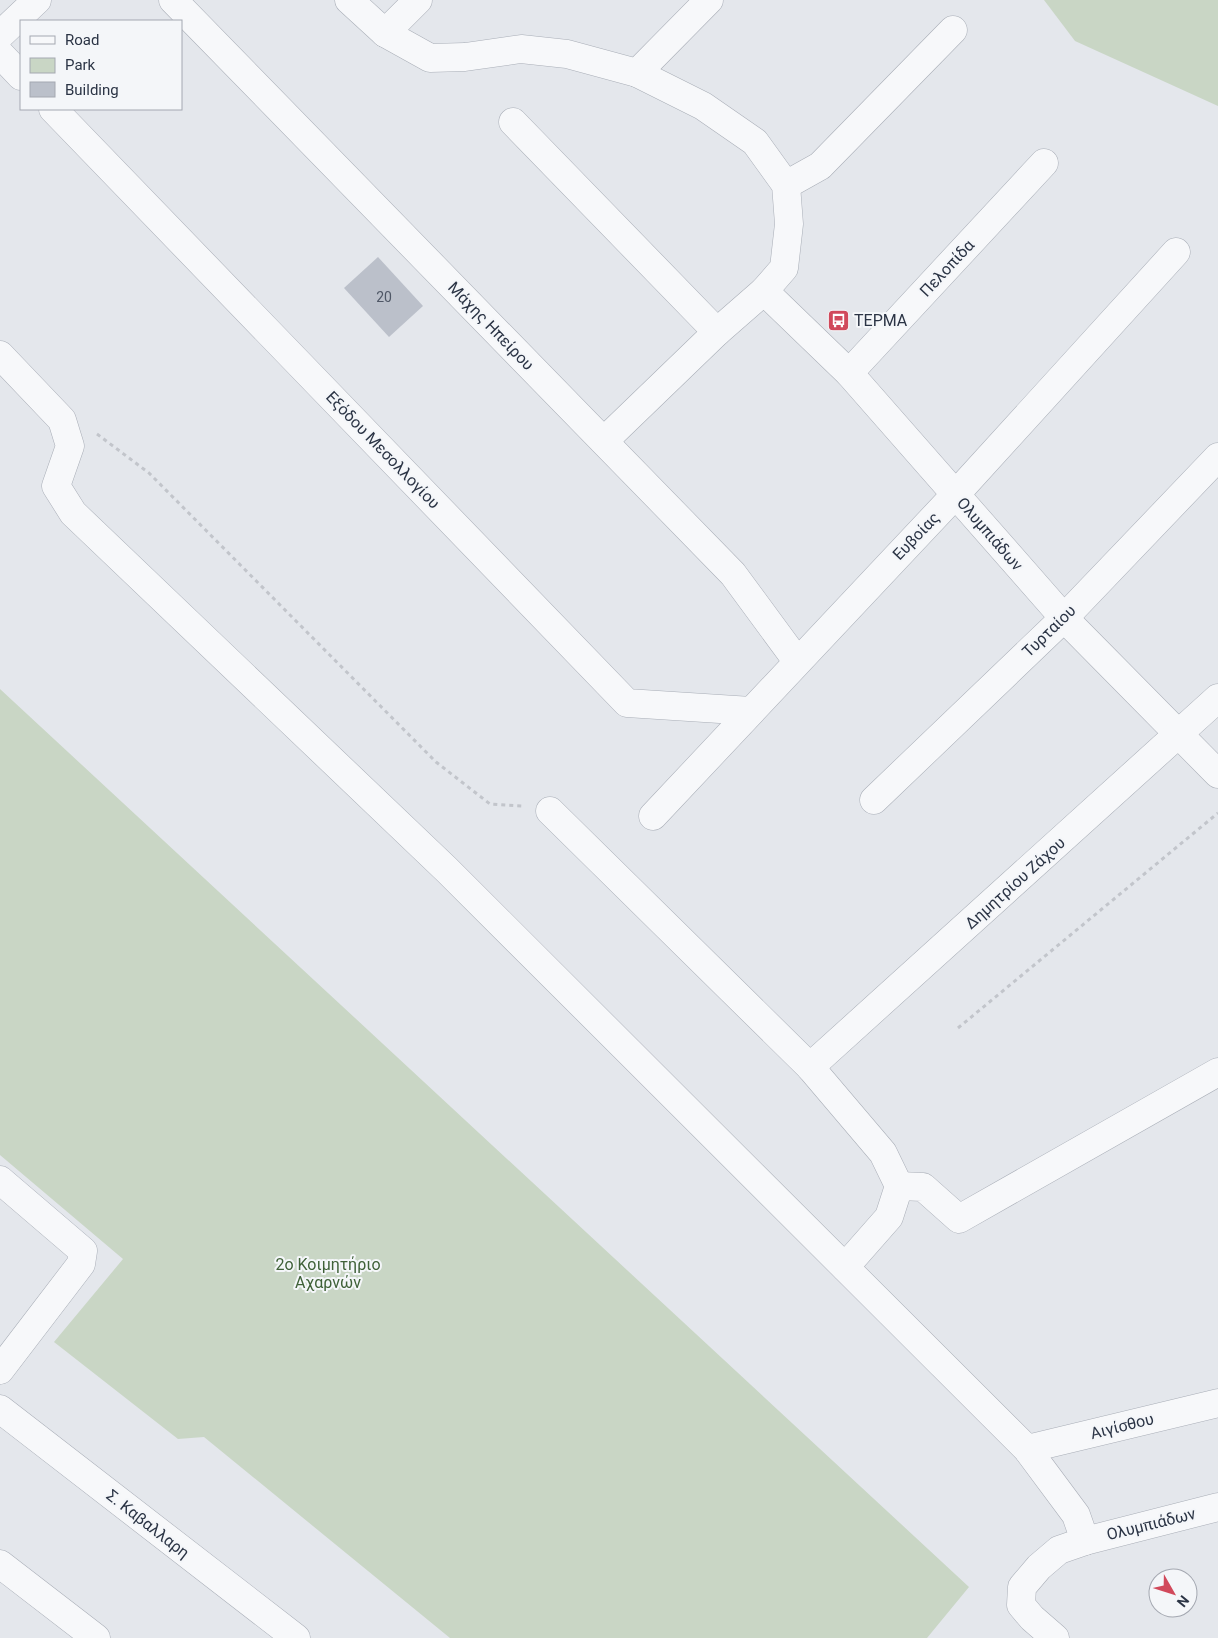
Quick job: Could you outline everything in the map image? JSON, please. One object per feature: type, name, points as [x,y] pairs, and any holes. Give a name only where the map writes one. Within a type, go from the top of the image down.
[{"type":"street","points":[[0,35],[37,0]]},
{"type":"street","name":"Μάχης Ηπείρου","points":[[173,0],[733,574],[797,661]]},
{"type":"street","points":[[350,0],[385,33],[430,58],[465,57],[522,49],[567,54],[637,73],[703,106],[755,142],[786,185],[789,224],[784,268],[764,291],[717,332],[604,441]]},
{"type":"street","points":[[385,33],[418,0]]},
{"type":"street","points":[[637,73],[709,0]]},
{"type":"street","points":[[786,185],[820,166],[953,30]]},
{"type":"street","points":[[0,54],[20,75]]},
{"type":"street","name":"Εξόδου Μεσολλογίου","points":[[54,110],[628,703],[751,711]]},
{"type":"street","points":[[513,122],[717,332]]},
{"type":"street","name":"Πελοπίδα","points":[[849,373],[1044,163]]},
{"type":"street","name":"Ευβοίας","points":[[653,816],[797,661],[956,495],[1176,252]]},
{"type":"street","name":"Ολυμπιάδων","points":[[764,291],[849,373],[1064,618],[1218,774]]},
{"type":"street","points":[[0,356],[62,420],[70,446],[56,486],[73,513],[447,870],[1026,1450],[1076,1515],[1085,1541]]},
{"type":"street","name":"Τυρταίου","points":[[874,800],[1064,618],[1218,456]]},
{"type":"street","name":"Δημητρίου Ζάχου","points":[[810,1067],[1218,698]]},
{"type":"street","points":[[550,811],[810,1067],[883,1152],[899,1186],[889,1217],[845,1267]]},
{"type":"street","points":[[899,1186],[923,1187],[959,1219],[1218,1072]]},
{"type":"street","points":[[0,1180],[83,1251],[81,1264],[0,1370]]},
{"type":"street","name":"Αιγίσθου","points":[[1026,1450],[1218,1403]]},
{"type":"street","name":"Σ. Καβαλλαρη","points":[[0,1409],[296,1638]]},
{"type":"street","name":"Ολυμπιάδων","points":[[1054,1638],[1021,1605],[1022,1587],[1039,1567],[1059,1550],[1085,1541],[1218,1507]]},
{"type":"street","points":[[0,1564],[96,1638]]},
{"type":"path","points":[[62,420],[98,434],[149,473],[436,762],[490,804],[530,806],[550,811]]},
{"type":"path","points":[[958,1028],[1218,813]]},
{"type":"green space","points":[[1044,0],[1218,0],[1218,106],[1075,41]]},
{"type":"green space","name":"2ο Κοιμητήριο Αχαρνών","points":[[0,689],[969,1587],[927,1638],[450,1638],[204,1437],[178,1439],[54,1342],[123,1259],[0,1155]]},
{"type":"building","points":[[378,257],[423,306],[389,337],[344,288]]},
{"type":"place","name":"ΤΕΡΜΑ","points":[[838,320]]}]
